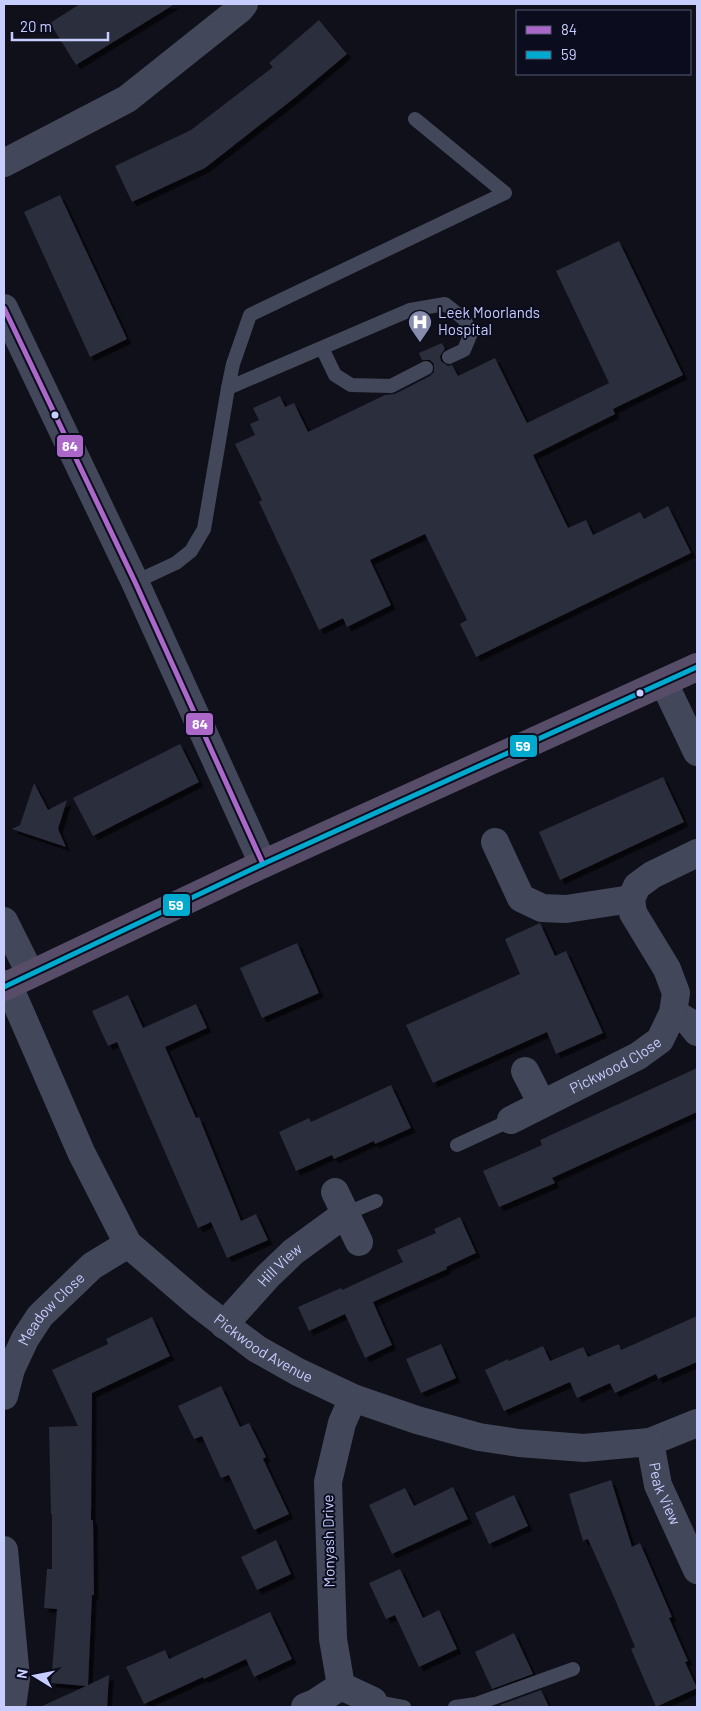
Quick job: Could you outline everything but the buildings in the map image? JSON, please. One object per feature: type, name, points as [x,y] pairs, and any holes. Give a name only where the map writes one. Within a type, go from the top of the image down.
[{"type":"highway","points":[[14,981],[262,864],[697,667]]},
{"type":"street","points":[[4,163],[127,99],[244,4]]},
{"type":"street","points":[[4,308],[135,582],[262,864]]},
{"type":"street","points":[[664,683],[697,752]]},
{"type":"street","points":[[495,842],[521,898],[542,908],[566,908],[631,899],[637,886],[652,875],[697,853]]},
{"type":"street","name":"Pickwood Close","points":[[511,1120],[638,1056],[660,1040],[673,1013],[676,993],[667,969],[633,912],[631,899]]},
{"type":"street","name":"Pickwood Avenue","points":[[4,921],[14,981],[81,1152],[128,1244],[224,1325],[256,1349],[298,1372],[353,1398],[417,1420],[479,1437],[520,1443],[584,1448],[650,1442],[697,1423]]},
{"type":"street","points":[[673,1013],[689,1022],[697,1032]]},
{"type":"street","points":[[525,1071],[542,1104]]},
{"type":"street","points":[[340,1203],[359,1242]]},
{"type":"street","name":"Hill View","points":[[224,1325],[268,1276],[340,1203]]},
{"type":"street","name":"Meadow Close","points":[[4,1396],[11,1369],[25,1339],[40,1316],[92,1266],[128,1244]]},
{"type":"street","name":"Monyash Drive","points":[[342,1686],[332,1639],[328,1482],[342,1423],[353,1398]]},
{"type":"street","name":"Peak View","points":[[650,1442],[658,1485],[697,1570]]},
{"type":"street","points":[[4,1550],[16,1678],[12,1707]]},
{"type":"street","points":[[305,1707],[342,1686],[373,1701]]},
{"type":"lane","points":[[135,582],[176,564],[191,551],[204,529],[233,364],[250,315],[505,193],[414,119]]},
{"type":"lane","points":[[228,388],[410,310],[445,304],[464,318],[471,333],[464,350],[449,358]]},
{"type":"lane","points":[[322,348],[335,375],[351,385],[391,386],[426,368]]},
{"type":"lane","points":[[457,1145],[511,1120]]},
{"type":"lane","points":[[340,1203],[376,1201]]},
{"type":"lane","points":[[455,1707],[476,1704],[573,1669]]},
{"type":"lane","points":[[373,1701],[404,1707]]},
{"type":"transit line","name":"84","points":[[4,308],[135,582],[263,864]]},
{"type":"transit line","name":"59","points":[[4,987],[263,864],[697,667]]},
{"type":"place","name":"Leek Moorlands Hospital","points":[[420,343]]}]
